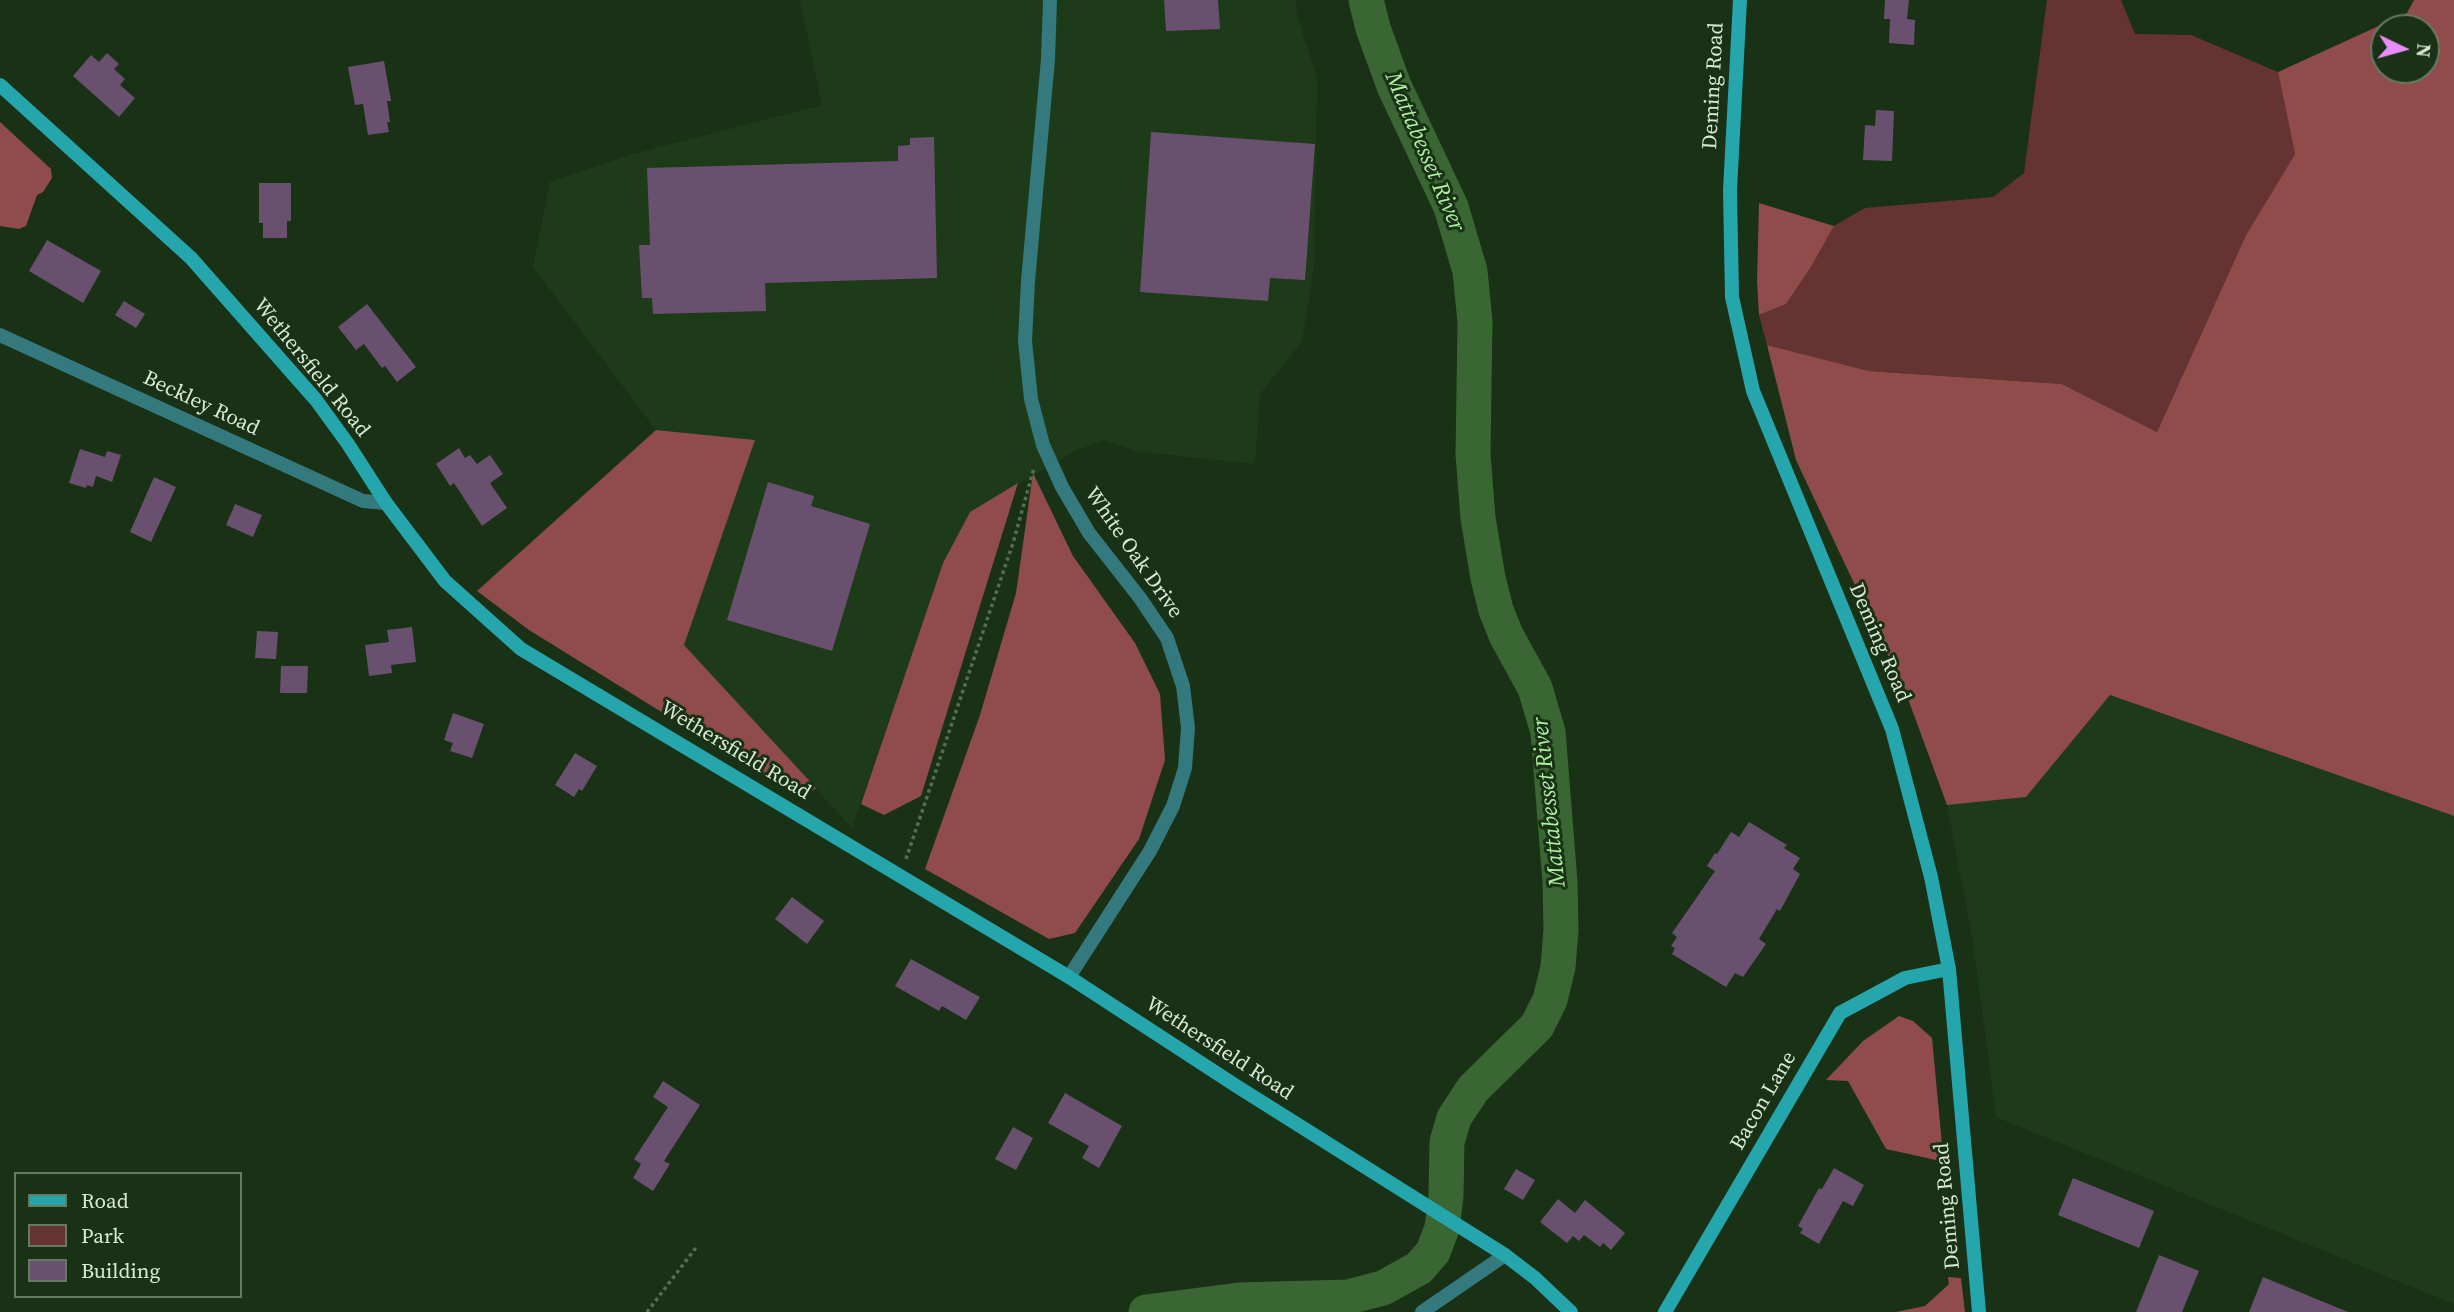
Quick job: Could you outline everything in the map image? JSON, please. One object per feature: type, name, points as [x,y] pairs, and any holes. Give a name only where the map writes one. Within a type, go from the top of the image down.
[{"type":"street","name":"White Oak Drive","points":[[1050,0],[1047,71],[1025,341],[1031,399],[1041,438],[1062,487],[1089,533],[1140,598],[1167,638],[1183,686],[1188,728],[1185,768],[1173,806],[1150,851],[1069,977]]},
{"type":"street","name":"Deming Road","points":[[1740,0],[1730,190],[1732,298],[1753,391],[1892,729],[1931,877],[1949,969],[1979,1312]]},
{"type":"street","name":"Wethersfield Road","points":[[0,85],[191,258],[316,400],[386,503],[445,581],[521,649],[1069,977],[1504,1255],[1535,1278],[1572,1312]]},
{"type":"street","name":"Beckley Road","points":[[0,335],[354,497],[373,503],[386,503]]},
{"type":"street","name":"Bacon Lane","points":[[1665,1312],[1840,1013],[1905,978],[1949,969]]},
{"type":"street","points":[[1422,1312],[1504,1255]]},
{"type":"path","points":[[900,874],[1013,543],[1041,438]]},
{"type":"path","points":[[647,1312],[698,1244]]},
{"type":"shaded area","points":[[800,0],[1296,0],[1297,15],[1317,78],[1314,267],[1302,341],[1260,394],[1255,464],[1141,452],[1104,440],[1077,450],[970,512],[943,563],[852,828],[683,645],[755,440],[656,430],[533,267],[550,182],[629,155],[822,105]]},
{"type":"shaded area","points":[[2414,0],[2454,0],[2454,816],[2110,695],[2026,797],[1947,805],[1907,696],[1796,460],[1767,345],[1869,371],[2062,384],[2157,432],[2246,235],[2295,154],[2278,72],[2370,30],[2370,84],[2440,84],[2440,14],[2405,14]]},
{"type":"shaded area","points":[[0,122],[51,169],[52,178],[43,192],[37,195],[26,226],[19,229],[0,226]]},
{"type":"shaded area","points":[[1759,203],[1834,226],[1786,304],[1759,315],[1757,281]]},
{"type":"shaded area","points":[[656,430],[755,440],[684,645],[816,788],[802,799],[529,630],[477,591]]},
{"type":"shaded area","points":[[1033,473],[1073,556],[1135,643],[1160,694],[1165,760],[1139,839],[1075,933],[1049,939],[925,869],[980,715],[1016,593]]},
{"type":"shaded area","points":[[1018,483],[921,796],[884,815],[861,804],[943,563],[970,512]]},
{"type":"shaded area","points":[[2110,695],[2454,816],[2454,1304],[1996,1117],[1973,941],[1947,805],[2026,797]]},
{"type":"shaded area","points":[[1899,1016],[1913,1021],[1932,1038],[1943,1155],[1936,1160],[1886,1149],[1848,1081],[1826,1080],[1863,1041]]},
{"type":"shaded area","points":[[1948,1277],[1961,1278],[1965,1312],[1896,1312],[1925,1306],[1949,1284]]},
{"type":"green space","points":[[2047,0],[2121,0],[2135,34],[2191,35],[2278,72],[2295,154],[2246,235],[2157,432],[2062,384],[1869,371],[1767,345],[1759,315],[1786,304],[1834,226],[1865,208],[1993,197],[2024,173]]},
{"type":"building","points":[[1164,0],[1218,0],[1220,29],[1166,31]]},
{"type":"building","points":[[1885,0],[1909,0],[1907,19],[1915,20],[1914,45],[1889,43],[1890,19],[1884,19]]},
{"type":"building","points":[[107,53],[119,64],[114,69],[125,79],[120,85],[135,98],[119,117],[73,76],[91,55],[99,62]]},
{"type":"building","points":[[384,61],[391,101],[387,101],[389,132],[368,135],[363,104],[355,105],[348,67]]},
{"type":"building","points":[[1876,110],[1894,111],[1892,161],[1863,160],[1865,125],[1875,126]]},
{"type":"building","points":[[1151,132],[1315,144],[1305,280],[1270,278],[1268,301],[1140,292]]},
{"type":"building","points":[[934,137],[937,278],[765,283],[766,311],[653,314],[652,298],[642,298],[639,245],[650,245],[647,168],[898,161],[898,146],[910,145],[910,138]]},
{"type":"building","points":[[259,183],[291,183],[291,221],[287,221],[287,238],[263,238],[263,223],[259,223]]},
{"type":"building","points":[[47,240],[101,271],[83,303],[29,271]]},
{"type":"building","points":[[124,301],[145,314],[136,328],[115,315]]},
{"type":"building","points":[[367,304],[416,367],[397,382],[385,366],[382,368],[364,344],[356,350],[338,327]]},
{"type":"building","points":[[459,448],[465,458],[470,455],[477,464],[490,455],[503,474],[490,483],[507,508],[482,526],[454,483],[450,486],[436,464]]},
{"type":"building","points":[[80,449],[105,457],[107,451],[121,455],[112,482],[96,476],[93,487],[87,485],[86,488],[69,483]]},
{"type":"building","points":[[154,477],[176,487],[151,542],[130,532]]},
{"type":"building","points":[[768,482],[814,496],[811,506],[870,524],[832,651],[727,620]]},
{"type":"building","points":[[235,504],[262,515],[253,537],[226,525]]},
{"type":"building","points":[[412,627],[416,662],[391,665],[392,673],[369,676],[365,645],[389,642],[387,630]]},
{"type":"building","points":[[257,631],[278,632],[276,659],[255,658]]},
{"type":"building","points":[[281,666],[308,666],[307,693],[280,693]]},
{"type":"building","points":[[453,713],[484,724],[472,758],[450,751],[453,743],[444,740]]},
{"type":"building","points":[[575,753],[597,766],[582,791],[579,789],[574,797],[555,785]]},
{"type":"building","points":[[1749,822],[1787,845],[1784,848],[1800,858],[1793,869],[1800,874],[1780,911],[1777,909],[1759,939],[1766,944],[1743,977],[1735,973],[1726,987],[1672,954],[1675,948],[1671,946],[1677,937],[1672,933],[1715,871],[1707,866],[1715,853],[1717,854],[1731,832],[1739,837]]},
{"type":"building","points":[[792,897],[824,921],[807,944],[775,919]]},
{"type":"building","points":[[911,959],[980,997],[966,1020],[942,1006],[939,1011],[895,986]]},
{"type":"building","points":[[663,1081],[700,1105],[664,1161],[670,1164],[653,1191],[633,1178],[641,1164],[634,1159],[668,1107],[653,1097]]},
{"type":"building","points":[[1065,1093],[1122,1126],[1099,1168],[1082,1158],[1089,1146],[1048,1123]]},
{"type":"building","points":[[1013,1127],[1033,1138],[1016,1170],[995,1159]]},
{"type":"building","points":[[1834,1168],[1864,1185],[1853,1206],[1843,1201],[1819,1244],[1800,1233],[1803,1229],[1798,1226],[1819,1188],[1822,1189]]},
{"type":"building","points":[[1516,1169],[1535,1180],[1523,1200],[1504,1189]]},
{"type":"building","points":[[2073,1178],[2154,1211],[2139,1248],[2058,1215]]},
{"type":"building","points":[[1558,1199],[1575,1213],[1585,1200],[1625,1233],[1611,1250],[1603,1243],[1600,1247],[1584,1235],[1579,1241],[1573,1236],[1567,1243],[1540,1222]]},
{"type":"building","points":[[2159,1255],[2199,1271],[2182,1312],[2136,1312]]},
{"type":"building","points":[[2263,1277],[2348,1312],[2249,1312]]},
{"type":"waterway","name":"Mattabesset River","points":[[1146,1312],[1239,1300],[1348,1297],[1383,1288],[1419,1268],[1433,1252],[1442,1228],[1446,1196],[1447,1142],[1454,1118],[1473,1089],[1537,1026],[1550,1000],[1558,967],[1561,930],[1560,882],[1548,732],[1535,688],[1506,635],[1496,610],[1478,518],[1473,454],[1475,322],[1470,271],[1451,207],[1394,86],[1366,0]]}]
